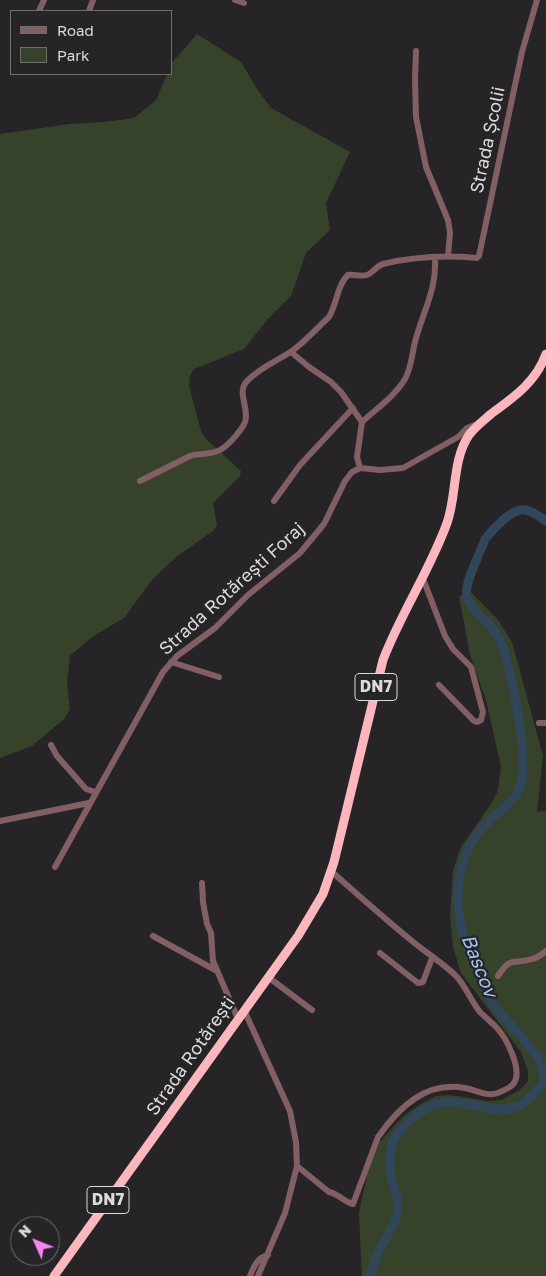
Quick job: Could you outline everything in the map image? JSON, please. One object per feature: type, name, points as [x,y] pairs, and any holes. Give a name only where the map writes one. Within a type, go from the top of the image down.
[{"type":"highway","name":"DN7","points":[[422,576],[450,514],[462,448],[469,435],[480,423],[524,389],[534,378],[545,359]]},
{"type":"highway","name":"Strada Rotărești","points":[[54,1276],[316,907],[331,871],[338,847],[380,669],[393,636],[422,576]]},
{"type":"street","points":[[235,0],[244,3]]},
{"type":"street","name":"Strada Școlii","points":[[448,256],[477,258],[480,254],[522,52],[537,0]]},
{"type":"street","points":[[140,481],[190,456],[198,453],[214,452],[225,447],[245,424],[243,386],[262,369],[291,352],[329,317],[343,279],[348,275],[365,276],[381,265],[448,256],[450,233],[448,220],[426,167],[416,117],[416,51]]},
{"type":"street","points":[[435,257],[436,274],[434,285],[415,341],[408,374],[392,395],[362,422],[357,457],[360,468],[380,470],[403,468],[458,437],[467,428],[480,423]]},
{"type":"street","points":[[291,352],[331,382],[341,392],[362,422]]},
{"type":"street","points":[[274,501],[300,465],[353,408]]},
{"type":"street","points":[[458,437],[462,448]]},
{"type":"street","name":"Strada Rotărești Foraj","points":[[54,867],[163,672],[183,651],[215,628],[248,595],[300,553],[324,524],[348,476],[360,468]]},
{"type":"street","points":[[422,576],[445,636],[453,649],[471,667],[483,712],[481,720],[474,721],[439,685]]},
{"type":"street","points":[[171,662],[219,677]]},
{"type":"street","points":[[51,745],[57,756],[86,789],[95,792]]},
{"type":"street","points":[[0,821],[89,803]]},
{"type":"street","points":[[297,1166],[329,1192],[336,1193],[353,1204],[378,1136],[384,1127],[408,1104],[432,1089],[442,1086],[467,1088],[490,1095],[496,1094],[514,1084],[516,1078],[512,1053],[507,1041],[497,1028],[479,1011],[456,976],[432,958],[331,871]]},
{"type":"street","points":[[202,883],[203,902],[207,924],[211,933],[214,961],[238,1019]]},
{"type":"street","points":[[153,936],[217,971]]},
{"type":"street","points":[[498,976],[510,962],[531,960],[546,951]]},
{"type":"street","points":[[380,953],[418,983],[423,982],[432,958]]},
{"type":"street","points":[[268,977],[312,1010]]},
{"type":"street","points":[[244,1010],[290,1112],[295,1134],[297,1166],[288,1206],[258,1276]]},
{"type":"street","points":[[250,1276],[255,1263],[261,1257],[268,1255]]},
{"type":"green space","points":[[197,34],[241,62],[271,108],[350,152],[326,203],[330,230],[306,253],[291,296],[267,320],[244,349],[194,369],[190,376],[189,386],[201,431],[205,438],[241,471],[240,476],[213,503],[217,525],[213,531],[176,557],[152,580],[124,618],[92,637],[70,656],[67,683],[70,709],[64,719],[32,746],[0,758],[0,134],[69,124],[134,118],[156,100],[167,75],[172,75],[172,63]]},
{"type":"green space","points":[[471,592],[498,620],[512,642],[543,756],[537,812],[546,811],[546,1276],[362,1276],[359,1213],[369,1166],[379,1143],[406,1114],[436,1096],[450,1095],[488,1101],[501,1100],[520,1090],[528,1081],[528,1071],[521,1052],[461,973],[453,947],[450,915],[453,870],[461,847],[498,791],[501,767],[486,700],[470,655],[459,596]]},
{"type":"waterway","name":"Bascov","points":[[370,1276],[378,1254],[393,1225],[398,1208],[391,1175],[390,1155],[395,1137],[402,1128],[411,1119],[436,1104],[449,1102],[488,1108],[501,1109],[513,1107],[525,1102],[540,1087],[544,1080],[539,1060],[525,1040],[500,1013],[489,996],[465,941],[461,925],[458,893],[463,862],[470,847],[478,833],[518,792],[523,764],[517,706],[503,649],[495,631],[469,602],[466,591],[485,539],[503,520],[515,512],[525,510],[534,513],[546,521]]}]
